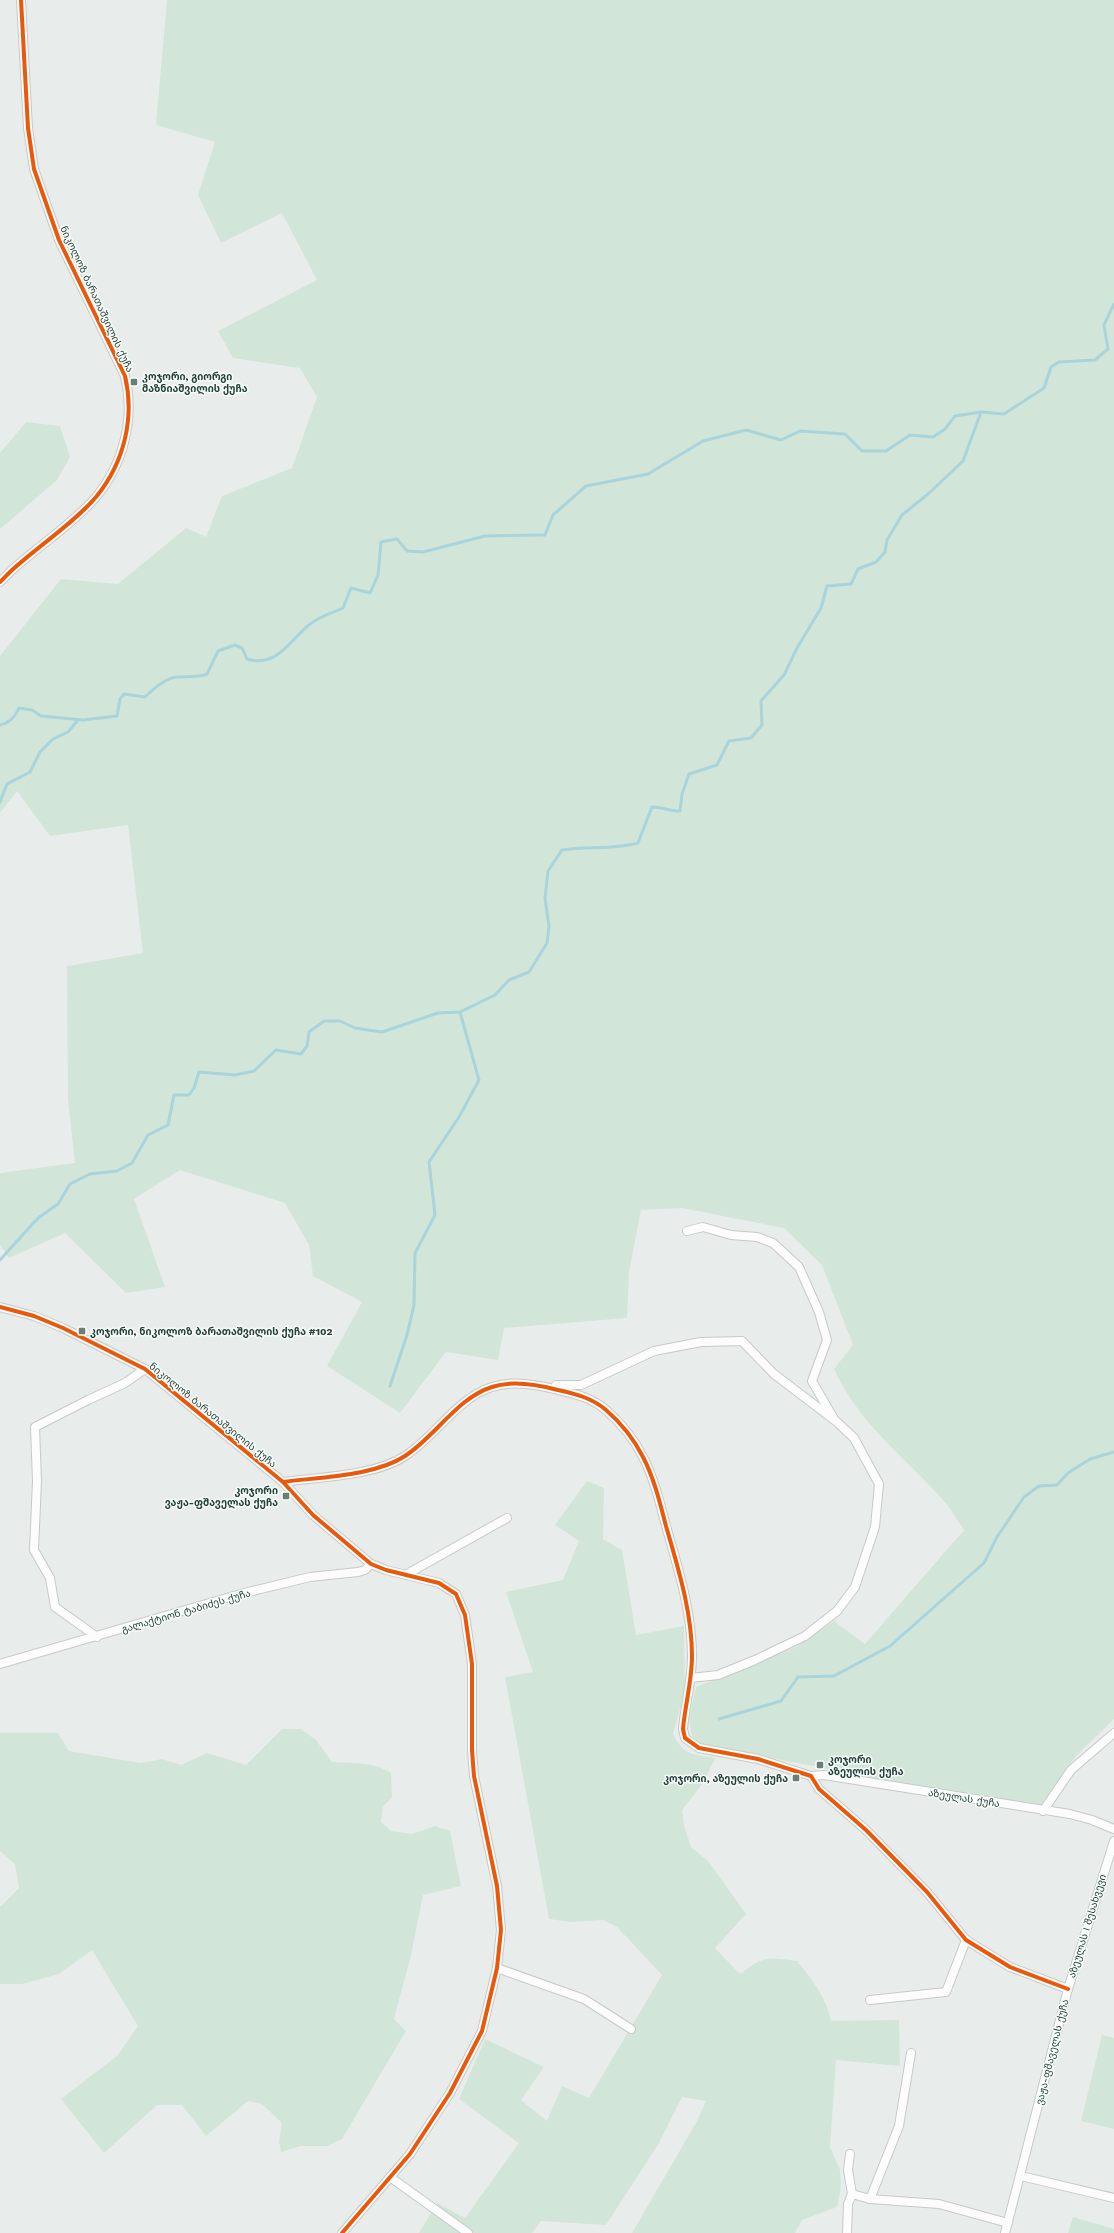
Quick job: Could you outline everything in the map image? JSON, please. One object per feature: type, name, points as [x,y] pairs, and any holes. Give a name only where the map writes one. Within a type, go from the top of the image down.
[{"type":"street","name":"ნიკოლოზ ბარათაშვილის ქუჩა","points":[[0,582],[10,571],[96,497],[112,472],[125,443],[130,413],[129,392],[125,376],[59,240],[34,169],[28,128],[22,0]]},
{"type":"street","points":[[687,1230],[703,1227],[731,1234],[757,1237],[773,1243],[799,1267],[819,1312],[826,1340],[812,1381],[837,1422]]},
{"type":"street","name":"ნიკოლოზ ბარათაშვილის ქუჩა","points":[[0,1307],[34,1316],[63,1328],[145,1369],[283,1482],[313,1515],[371,1564]]},
{"type":"street","points":[[283,1482],[374,1470],[404,1457],[420,1445],[463,1404],[483,1391],[498,1386],[549,1383],[567,1386],[581,1386],[654,1351],[700,1342],[742,1341],[774,1374],[837,1422],[854,1438],[879,1484],[875,1527],[855,1586],[837,1611],[805,1636],[755,1660],[718,1674],[691,1678]]},
{"type":"street","points":[[97,1637],[55,1607],[50,1578],[34,1550],[37,1481],[36,1427],[125,1383],[145,1369]]},
{"type":"street","points":[[535,1385],[587,1398],[606,1410],[632,1438],[642,1456],[659,1501],[683,1589],[690,1626],[691,1678],[683,1729],[685,1738],[691,1744],[699,1748],[758,1759],[811,1776]]},
{"type":"street","points":[[408,1574],[507,1518]]},
{"type":"street","points":[[342,2233],[410,2154],[450,2093],[482,2031],[497,1968],[501,1930],[497,1886],[474,1776],[472,1750],[472,1664],[465,1615],[456,1594],[439,1583],[371,1564]]},
{"type":"street","name":"გალაქტიონ ტაბიძეს ქუჩა","points":[[0,1664],[259,1590],[310,1577],[358,1572],[365,1570],[371,1564]]},
{"type":"street","points":[[1043,1811],[1070,1770],[1114,1733]]},
{"type":"street","name":"აზეულას ქუჩა","points":[[811,1776],[824,1775],[1043,1811],[1070,1814],[1092,1820],[1114,1829]]},
{"type":"street","name":"ვაჟა-ფშაველას ქუჩა","points":[[811,1776],[819,1789],[866,1830],[927,1892],[966,1940],[1010,1967],[1068,1988],[1005,2233]]},
{"type":"street","name":"აზეულას I შესახვევი","points":[[1068,1988],[1114,1842]]},
{"type":"street","points":[[870,2000],[946,1992],[966,1940]]},
{"type":"street","points":[[497,1968],[584,1999],[631,2029]]},
{"type":"street","points":[[870,2199],[899,2126],[911,2053]]},
{"type":"street","points":[[847,2233],[848,2204],[852,2194],[848,2170],[850,2154]]},
{"type":"street","points":[[1020,2176],[1114,2198]]},
{"type":"street","points":[[390,2177],[468,2233]]},
{"type":"street","points":[[852,2194],[870,2199],[939,2204],[1008,2223]]},
{"type":"green space","points":[[167,0],[1114,0],[1114,1719],[1077,1755],[1040,1806],[841,1773],[824,1768],[703,1745],[692,1736],[689,1719],[696,1687],[796,1647],[834,1621],[865,1644],[964,1530],[943,1500],[883,1439],[844,1389],[834,1369],[853,1345],[822,1265],[784,1228],[682,1208],[641,1210],[629,1272],[627,1318],[504,1328],[498,1360],[446,1352],[400,1413],[327,1366],[362,1302],[313,1276],[309,1245],[285,1203],[180,1170],[134,1199],[165,1287],[126,1293],[65,1233],[9,1258],[0,1245],[0,1173],[75,1163],[68,1099],[67,966],[143,953],[128,825],[50,836],[17,791],[0,813],[0,656],[61,579],[118,584],[186,528],[206,537],[222,496],[292,468],[317,397],[300,368],[233,358],[218,331],[317,280],[282,213],[221,243],[198,195],[215,142],[156,125]]},
{"type":"green space","points":[[26,422],[60,426],[70,457],[57,480],[0,529],[0,453]]},
{"type":"green space","points":[[587,1481],[604,1488],[603,1539],[622,1550],[636,1635],[684,1626],[685,1692],[673,1734],[681,1746],[690,1753],[715,1758],[704,1782],[682,1810],[684,1825],[691,1847],[708,1861],[746,1914],[715,1948],[740,1974],[754,1964],[766,1959],[797,1961],[822,1996],[831,2021],[899,2020],[900,2066],[836,2060],[830,2147],[840,2170],[841,2187],[837,2207],[802,2220],[795,2233],[632,2233],[697,2121],[706,2101],[682,2097],[659,2143],[606,2225],[541,2221],[532,2233],[419,2233],[437,2203],[465,2218],[519,2143],[459,2099],[485,2039],[544,2067],[521,2100],[547,2121],[562,2086],[589,2098],[662,1975],[617,1927],[603,1920],[570,1922],[549,1919],[505,1677],[533,1672],[506,1592],[563,1580],[579,1541],[555,1525]]},
{"type":"green space","points":[[282,1729],[301,1729],[316,1740],[332,1762],[371,1765],[385,1769],[391,1773],[392,1797],[383,1807],[381,1822],[391,1831],[412,1834],[435,1826],[450,1831],[461,1886],[423,1895],[411,1955],[394,2019],[406,2031],[342,2139],[327,2146],[300,2146],[281,2152],[279,2142],[282,2123],[262,2104],[248,2101],[206,2136],[182,2105],[157,2105],[104,2153],[61,2099],[117,2056],[138,2026],[92,1950],[59,1974],[22,1984],[0,1984],[0,1907],[19,1888],[15,1864],[0,1851],[0,1733],[58,1733],[69,1751],[141,1763],[162,1759],[181,1765],[207,1753],[246,1765]]},
{"type":"green space","points":[[1102,2035],[1114,2038],[1114,2129],[1081,2121]]},
{"type":"green space","points":[[1073,2217],[1114,2229],[1114,2233],[1068,2233]]},
{"type":"waterway","points":[[0,725],[7,723],[12,719],[19,708],[32,710],[41,716],[83,720],[117,716],[120,699],[124,694],[145,697],[155,687],[168,679],[207,674],[218,651],[235,645],[242,648],[247,659],[257,661],[267,660],[282,651],[313,622],[343,608],[351,588],[370,593],[378,575],[381,542],[397,539],[407,551],[423,552],[485,536],[545,535],[553,515],[586,486],[648,474],[703,441],[746,430],[781,440],[800,431],[845,434],[862,451],[886,451],[910,435],[933,437],[945,429],[955,416],[981,412],[1004,414],[1044,388],[1051,367],[1059,362],[1095,360],[1108,349],[1104,325],[1114,304]]},
{"type":"waterway","points":[[0,1260],[38,1218],[58,1204],[70,1184],[90,1174],[117,1171],[132,1163],[148,1135],[168,1125],[174,1095],[189,1095],[194,1088],[199,1072],[235,1075],[254,1071],[276,1050],[301,1054],[307,1046],[309,1032],[324,1021],[340,1021],[355,1028],[382,1032],[438,1013],[460,1012],[495,995],[509,980],[529,972],[547,943],[549,926],[545,898],[548,871],[562,850],[610,847],[638,843],[652,807],[680,811],[682,794],[689,774],[717,765],[729,741],[751,738],[762,725],[761,701],[784,675],[797,648],[821,608],[827,586],[851,584],[858,569],[876,562],[885,552],[887,540],[902,515],[928,494],[963,461],[981,412]]},
{"type":"waterway","points":[[0,802],[7,784],[30,772],[40,752],[53,739],[68,732],[78,720]]},
{"type":"waterway","points":[[390,1386],[407,1335],[414,1305],[415,1253],[435,1215],[429,1162],[459,1117],[479,1080],[460,1012]]},
{"type":"waterway","points":[[719,1719],[781,1701],[798,1677],[834,1676],[890,1646],[984,1563],[997,1537],[1024,1497],[1039,1486],[1057,1485],[1068,1473],[1090,1459],[1114,1452]]},
{"type":"cycle path","points":[[0,582],[21,562],[87,507],[106,484],[114,470],[125,440],[129,408],[125,376],[59,240],[34,169],[28,128],[21,0]]},
{"type":"cycle path","points":[[0,1307],[34,1316],[63,1328],[145,1369],[283,1482],[313,1515],[371,1564],[386,1570],[439,1583],[456,1594],[465,1615],[472,1664],[472,1750],[474,1776],[497,1886],[501,1930],[497,1968],[482,2031],[450,2093],[410,2154],[342,2233]]},
{"type":"cycle path","points":[[283,1482],[347,1475],[393,1463],[416,1448],[457,1408],[479,1392],[500,1385],[525,1384],[542,1386],[589,1399],[601,1406],[612,1415],[627,1432],[636,1444],[647,1465],[680,1574],[690,1623],[692,1656],[691,1675],[683,1729],[685,1738],[699,1748],[758,1759],[811,1776],[819,1789],[866,1830],[927,1892],[966,1940],[1010,1967],[1068,1989]]},
{"type":"place","name":"კოჯორი, გიორგი მაზნიაშვილის ქუჩა","points":[[134,382]]},
{"type":"place","name":"კოჯორი, ნიკოლოზ ბარათაშვილის ქუჩა #102","points":[[82,1331]]},
{"type":"place","name":"კოჯორი ვაჟა-ფშაველას ქუჩა","points":[[286,1496]]},
{"type":"place","name":"კოჯორი აზეულის ქუჩა","points":[[820,1765]]},
{"type":"place","name":"კოჯორი, აზეულის ქუჩა","points":[[796,1778]]}]
